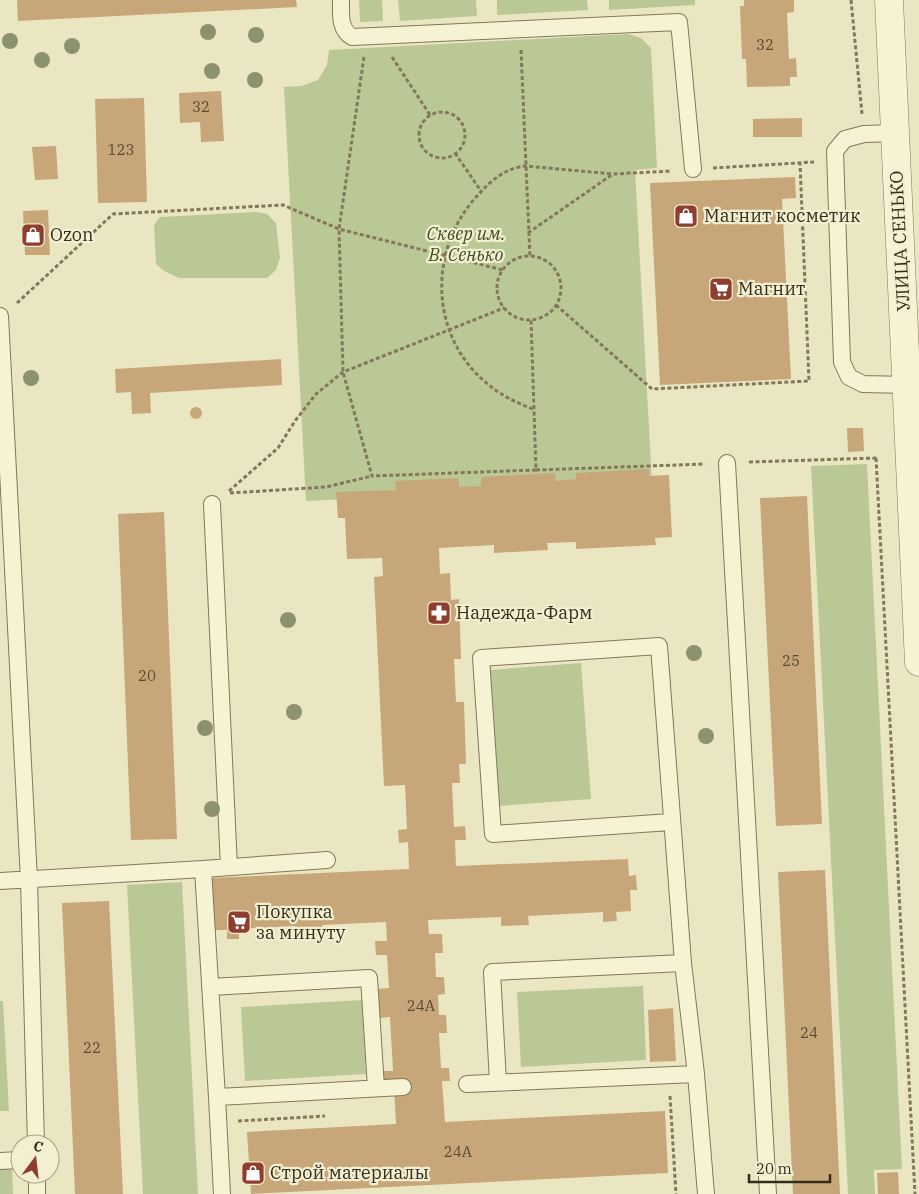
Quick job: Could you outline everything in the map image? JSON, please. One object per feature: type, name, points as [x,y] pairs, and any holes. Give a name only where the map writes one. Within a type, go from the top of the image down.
[{"type":"street","name":"УЛИЦА СЕНЬКО","points":[[888,0],[907,385],[915,462],[919,662]]},
{"type":"lane","points":[[340,0],[342,27],[352,37],[679,22],[693,169]]},
{"type":"lane","points":[[896,133],[864,134],[845,139],[835,150],[842,362],[849,376],[863,384],[907,385]]},
{"type":"lane","points":[[0,323],[5,482],[29,880],[36,1134]]},
{"type":"lane","points":[[727,463],[768,1194]]},
{"type":"lane","points":[[212,504],[229,867]]},
{"type":"lane","points":[[671,822],[493,834],[481,658],[659,646],[683,963],[696,1074],[706,1194]]},
{"type":"lane","points":[[0,881],[327,860]]},
{"type":"lane","points":[[202,869],[222,1194]]},
{"type":"lane","points":[[498,1082],[492,972],[683,963]]},
{"type":"lane","points":[[210,988],[369,978],[376,1088]]},
{"type":"lane","points":[[467,1084],[696,1074]]},
{"type":"lane","points":[[217,1097],[403,1087]]},
{"type":"path","points":[[851,0],[864,134]]},
{"type":"path","points":[[520,29],[530,256]]},
{"type":"path","points":[[372,36],[430,115]]},
{"type":"path","points":[[372,36],[340,229],[343,372],[372,476]]},
{"type":"path","points":[[437,112],[446,112],[460,120],[463,127],[464,140],[461,147],[455,153],[444,157],[436,156],[428,153],[423,147],[419,132],[424,120],[430,115],[437,112]]},
{"type":"path","points":[[455,153],[481,191]]},
{"type":"path","points":[[556,305],[652,389],[809,381],[800,163]]},
{"type":"path","points":[[533,409],[502,394],[482,379],[465,359],[449,329],[441,292],[445,254],[458,220],[468,205],[481,191],[509,170],[526,166],[613,174]]},
{"type":"path","points":[[0,323],[113,214],[283,205],[340,229],[503,270]]},
{"type":"path","points":[[530,256],[544,260],[558,276],[561,290],[556,305],[545,315],[531,320],[516,317],[504,308],[499,299],[497,289],[503,270],[515,260],[530,256]]},
{"type":"path","points":[[504,308],[343,372],[316,394],[295,421],[278,448],[227,493],[326,488],[372,476],[536,470],[531,320]]},
{"type":"path","points":[[876,458],[914,1194]]},
{"type":"path","points":[[661,1096],[671,1096],[676,1194]]},
{"type":"path","points":[[218,1122],[333,1115]]},
{"type":"green space","points":[[359,0],[382,0],[383,21],[360,22]]},
{"type":"green space","points":[[398,0],[476,0],[477,16],[400,21]]},
{"type":"green space","points":[[497,0],[587,0],[588,10],[497,15]]},
{"type":"green space","points":[[609,0],[695,0],[695,5],[609,10]]},
{"type":"green space","name":"Сквер им. В. Сенько","points":[[628,34],[641,38],[651,48],[657,168],[635,170],[652,483],[306,501],[284,87],[301,86],[318,80],[327,65],[329,50]]},
{"type":"green space","points":[[258,212],[267,214],[276,223],[280,258],[276,270],[267,278],[179,278],[164,271],[156,264],[154,225],[160,217]]},
{"type":"green space","points":[[867,464],[902,1169],[874,1170],[875,1194],[848,1194],[811,466]]},
{"type":"green space","points":[[581,663],[591,799],[499,806],[489,670]]},
{"type":"green space","points":[[182,882],[198,1194],[143,1194],[127,885]]},
{"type":"green space","points":[[643,986],[646,1060],[521,1067],[517,992]]},
{"type":"green space","points":[[362,1000],[366,1074],[245,1081],[241,1007]]},
{"type":"green space","points":[[0,1001],[3,1001],[9,1111],[0,1111]]},
{"type":"green space","points":[[10,1166],[10,1184],[13,1184],[13,1194],[0,1194],[0,1167]]},
{"type":"building","points":[[17,0],[296,0],[297,7],[18,21]]},
{"type":"building","points":[[744,0],[794,0],[794,12],[787,13],[789,59],[796,58],[797,77],[790,77],[790,86],[747,87],[746,59],[742,59],[740,6],[744,6]]},
{"type":"building","points":[[221,91],[224,141],[201,142],[200,122],[180,123],[179,93]]},
{"type":"building","points":[[144,98],[147,202],[98,203],[95,99]]},
{"type":"building","points":[[802,118],[802,137],[753,137],[753,119]]},
{"type":"building","points":[[56,146],[58,179],[35,180],[32,147]]},
{"type":"building","name":"Магнит","points":[[795,177],[796,198],[782,199],[791,379],[660,385],[650,183]]},
{"type":"building","points":[[48,210],[50,255],[25,255],[23,211]]},
{"type":"building","points":[[281,359],[282,385],[150,393],[151,413],[132,414],[131,392],[116,393],[115,369]]},
{"type":"building","points":[[194,407],[198,407],[202,413],[198,419],[194,419],[190,415],[190,411]]},
{"type":"building","points":[[847,428],[863,428],[864,451],[848,452]]},
{"type":"building","points":[[649,469],[649,476],[669,475],[672,537],[655,538],[656,545],[576,549],[576,542],[547,543],[548,550],[494,553],[494,545],[439,548],[440,574],[450,573],[451,600],[459,599],[461,659],[454,659],[456,702],[464,702],[466,764],[459,764],[460,783],[452,783],[454,827],[465,826],[466,840],[455,840],[456,866],[628,859],[629,876],[636,875],[637,890],[630,890],[631,911],[616,912],[617,921],[603,922],[603,912],[528,916],[529,925],[501,926],[501,917],[428,920],[429,934],[442,934],[443,953],[435,953],[436,977],[444,977],[445,994],[438,995],[439,1015],[446,1015],[447,1033],[439,1033],[441,1068],[449,1068],[450,1081],[442,1081],[445,1122],[665,1111],[668,1173],[251,1194],[247,1132],[396,1124],[394,1087],[382,1088],[381,1071],[393,1071],[390,1017],[379,1018],[377,989],[389,988],[387,955],[376,955],[375,941],[387,941],[386,922],[322,925],[323,935],[296,936],[295,926],[239,929],[239,939],[227,939],[227,930],[211,930],[210,878],[409,869],[408,842],[399,843],[398,830],[407,829],[405,785],[384,786],[374,577],[383,576],[382,558],[347,559],[345,518],[338,518],[336,492],[396,490],[395,481],[459,478],[459,487],[481,486],[481,477],[555,473],[556,481],[576,479],[576,473]]},
{"type":"building","points":[[807,496],[822,824],[776,826],[760,498]]},
{"type":"building","points":[[164,512],[177,839],[131,840],[118,514]]},
{"type":"building","points":[[825,870],[840,1194],[793,1194],[778,872]]},
{"type":"building","points":[[109,901],[123,1194],[75,1194],[62,903]]},
{"type":"building","points":[[673,1008],[676,1061],[650,1062],[648,1010]]},
{"type":"building","points":[[898,1172],[899,1194],[878,1194],[877,1173]]},
{"type":"place","name":"Магнит косметик","points":[[686,216]]},
{"type":"place","name":"Ozon","points":[[33,235]]},
{"type":"place","name":"Магнит","points":[[721,289]]},
{"type":"place","name":"Надежда-Фарм","points":[[439,613]]},
{"type":"place","name":"Покупка за минуту","points":[[239,922]]},
{"type":"place","name":"Строй материалы","points":[[253,1173]]}]
